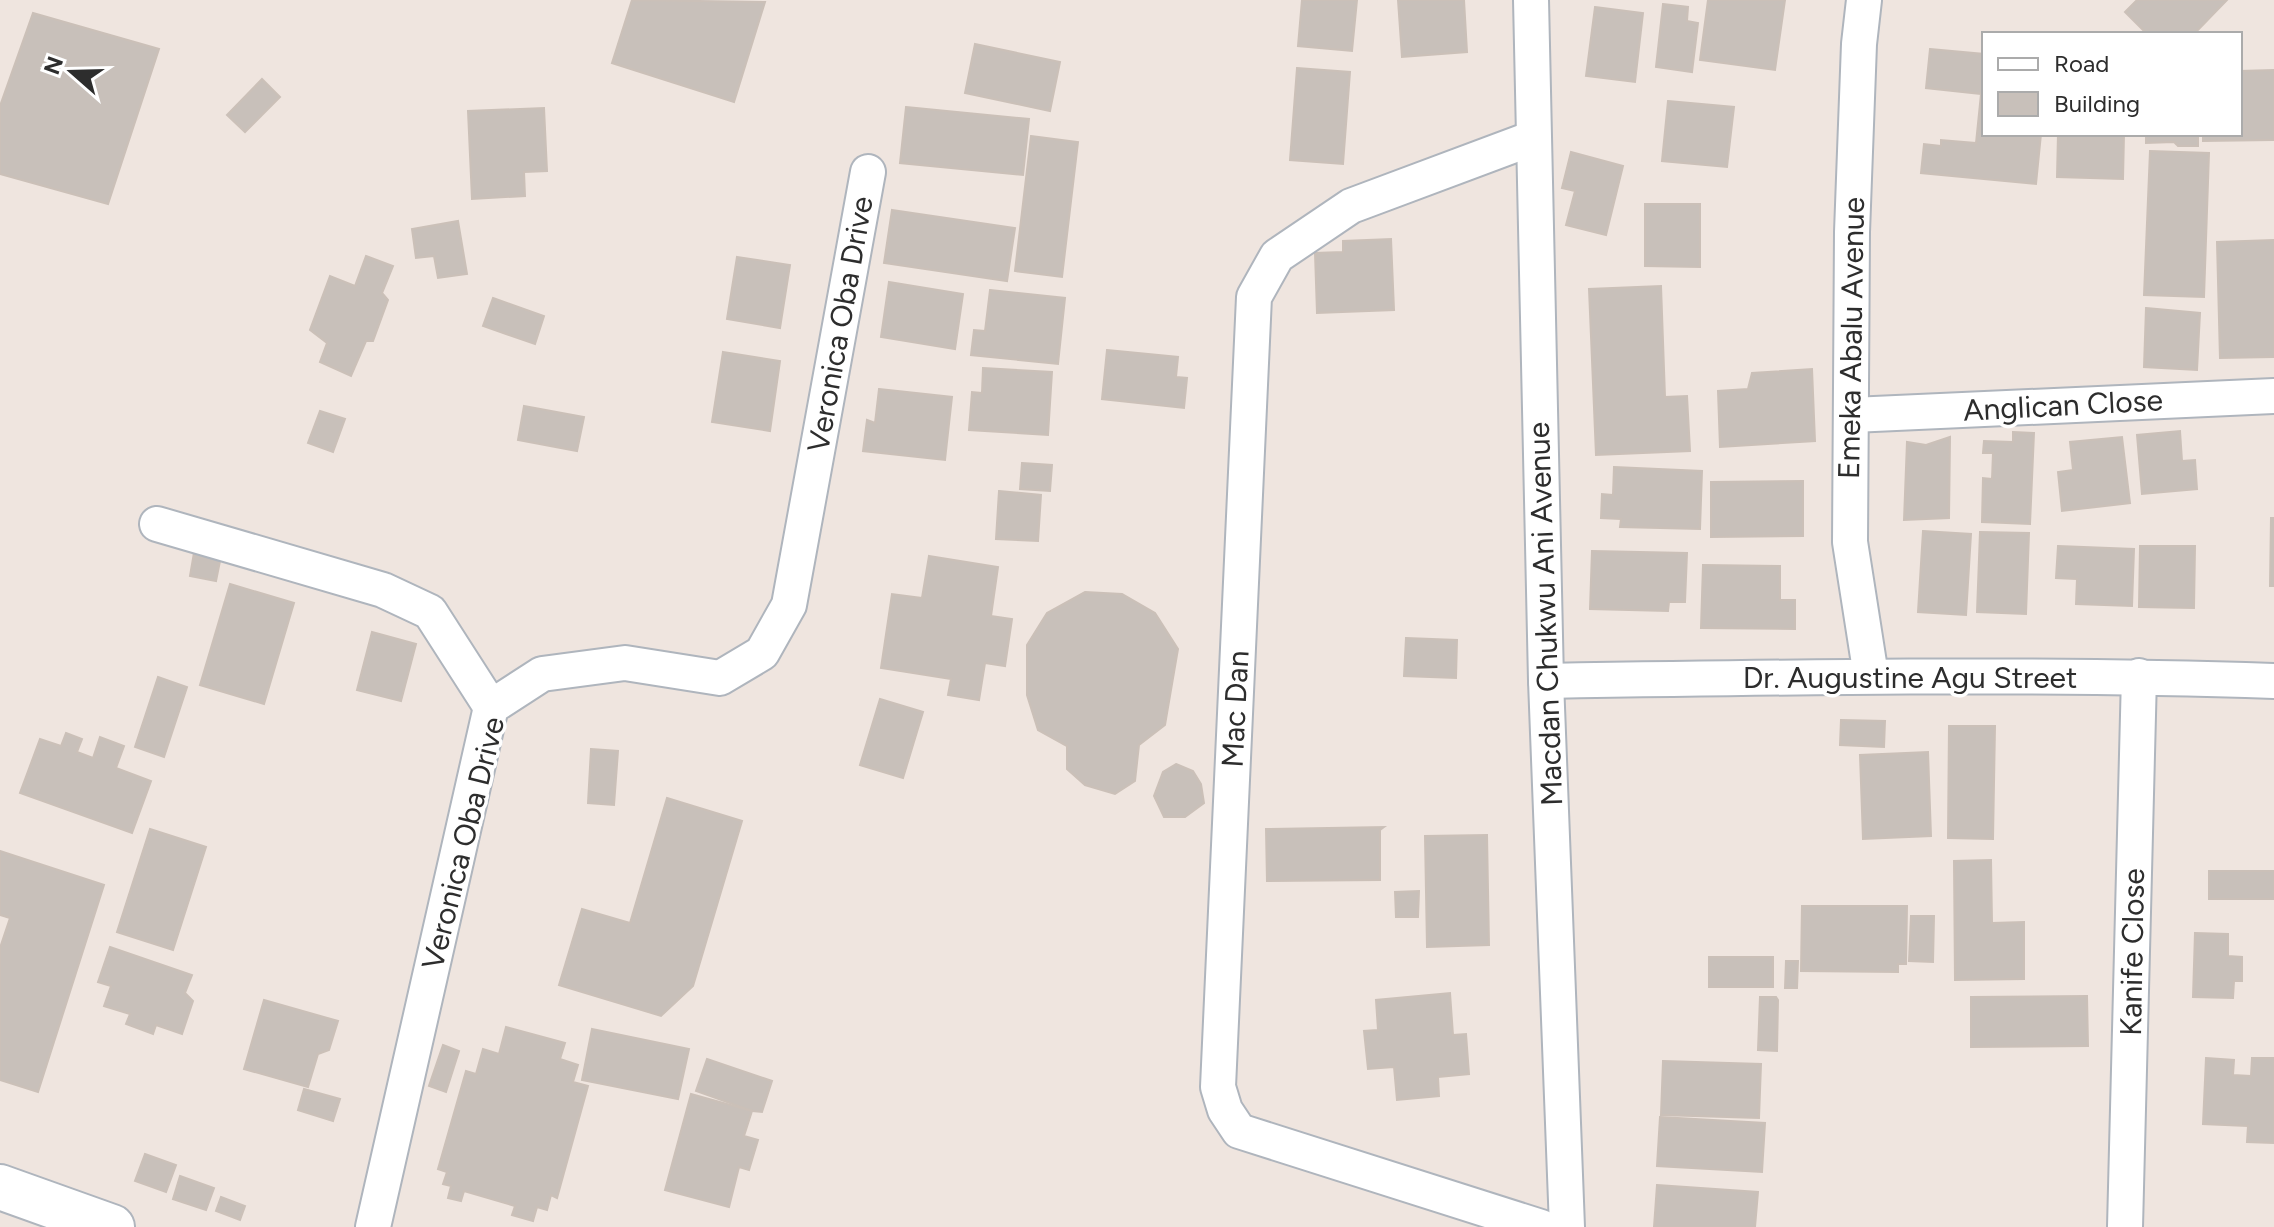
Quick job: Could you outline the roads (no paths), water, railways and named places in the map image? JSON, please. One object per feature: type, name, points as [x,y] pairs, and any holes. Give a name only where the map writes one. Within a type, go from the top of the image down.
[{"type":"street","name":"Macdan Chukwu Ani Avenue","points":[[1531,0],[1546,681],[1567,1227]]},
{"type":"street","name":"Emeka Abalu Avenue","points":[[1864,0],[1854,140],[1850,542],[1871,676]]},
{"type":"street","name":"Mac Dan","points":[[1533,138],[1351,206],[1277,256],[1254,297],[1218,1087],[1225,1110],[1239,1131],[1541,1227]]},
{"type":"street","name":"Veronica Oba Drive","points":[[373,1227],[491,707],[542,674],[625,663],[720,678],[762,653],[789,605],[868,172]]},
{"type":"street","name":"Anglican Close","points":[[1852,415],[2274,396]]},
{"type":"street","points":[[157,524],[383,590],[430,612],[491,707]]},
{"type":"street","name":"Dr. Augustine Agu Street","points":[[1546,681],[1871,676],[2139,676],[2274,681]]},
{"type":"street","name":"Kanife Close","points":[[2125,1227],[2139,676]]},
{"type":"street","points":[[0,1187],[112,1227]]}]
